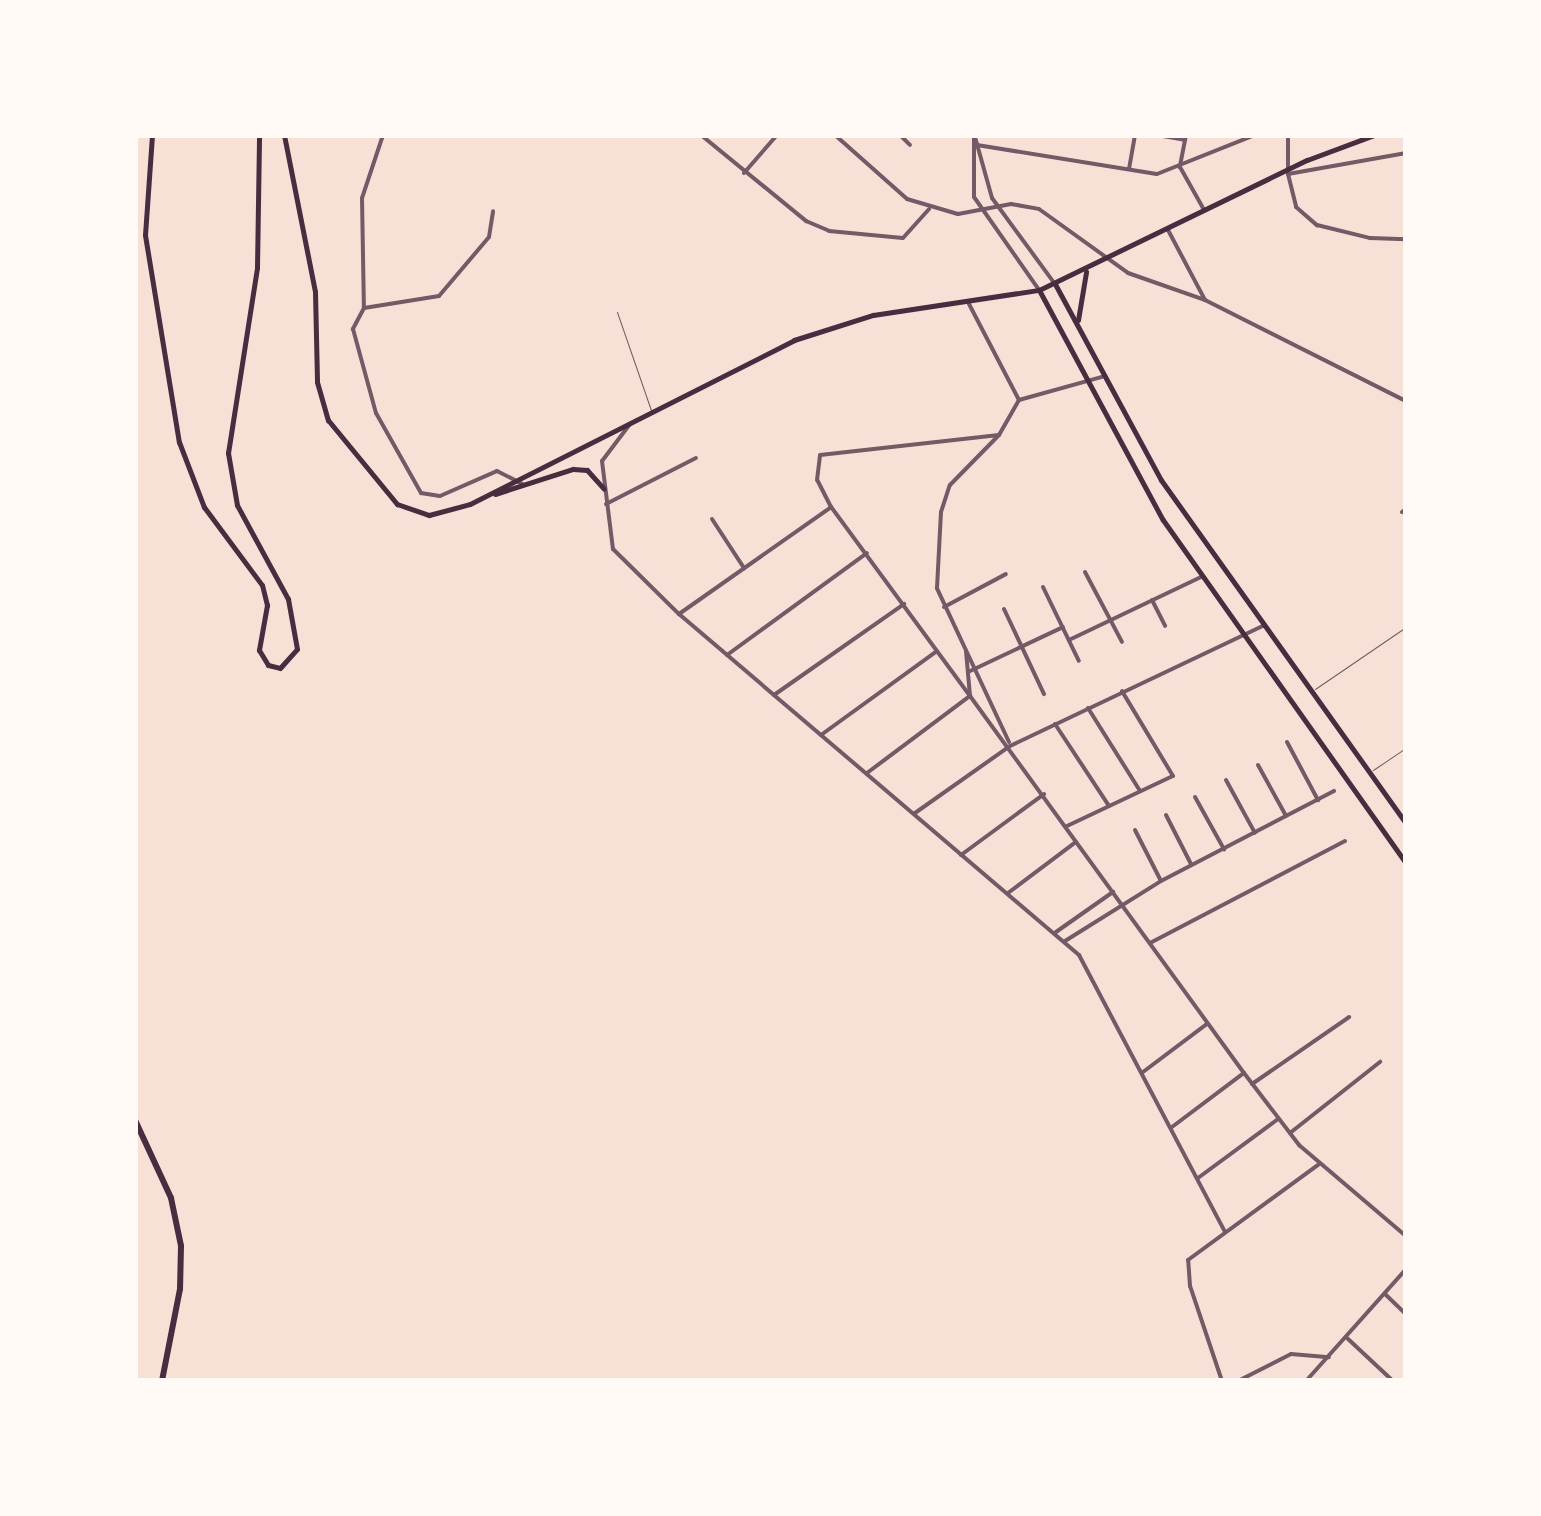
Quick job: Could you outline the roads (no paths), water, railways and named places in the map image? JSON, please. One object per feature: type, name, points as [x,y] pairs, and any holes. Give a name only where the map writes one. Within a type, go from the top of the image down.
[{"type":"highway","points":[[135,1120],[170,1198],[181,1246],[180,1289],[162,1381]]},
{"type":"main road","points":[[152,135],[145,235],[178,442],[204,507],[262,585],[267,605],[260,654],[280,668],[298,649],[288,599],[237,506],[228,453],[258,267],[259,135]]},
{"type":"main road","points":[[284,135],[315,292],[318,382],[328,420],[397,504],[429,515],[462,507],[520,482],[650,410],[831,327],[1040,290],[1087,271],[1287,172],[1374,135]]},
{"type":"main road","points":[[1078,323],[1087,271]]},
{"type":"main road","points":[[1055,284],[1150,463],[1406,823]]},
{"type":"main road","points":[[1040,290],[1152,502],[1406,863]]},
{"type":"main road","points":[[520,482],[580,469],[604,490]]},
{"type":"street","points":[[383,135],[360,219],[364,308],[353,329],[354,345],[376,413],[413,487],[440,496],[497,471],[520,482]]},
{"type":"street","points":[[700,135],[806,221],[854,237],[903,238],[930,208]]},
{"type":"street","points":[[744,173],[777,135]]},
{"type":"street","points":[[835,135],[886,186],[930,208],[982,212],[997,206],[1051,214],[1107,260],[1206,300],[1406,401]]},
{"type":"street","points":[[900,135],[910,145]]},
{"type":"street","points":[[974,135],[984,180],[997,206],[1055,284]]},
{"type":"street","points":[[974,135],[970,182],[982,212],[1040,290]]},
{"type":"street","points":[[1128,169],[1135,135]]},
{"type":"street","points":[[1157,135],[1185,138],[1180,166],[1205,211]]},
{"type":"street","points":[[977,146],[1157,174],[1255,135]]},
{"type":"street","points":[[1288,135],[1287,172],[1296,206],[1317,225],[1370,238],[1406,239]]},
{"type":"street","points":[[1287,172],[1406,153]]},
{"type":"street","points":[[364,308],[439,296],[488,236],[493,212]]},
{"type":"street","points":[[1168,230],[1206,300]]},
{"type":"street","points":[[969,304],[1019,400]]},
{"type":"street","points":[[1010,746],[944,607],[934,572],[945,496],[999,436],[1019,400],[1106,376]]},
{"type":"street","points":[[636,417],[602,462],[613,549],[679,614],[1065,941],[1086,965],[1224,1230]]},
{"type":"street","points":[[999,436],[820,456],[817,480],[831,507],[1010,746],[1289,1134],[1406,1236]]},
{"type":"street","points":[[606,504],[696,458]]},
{"type":"street","points":[[679,614],[831,507]]},
{"type":"street","points":[[712,519],[744,568]]},
{"type":"street","points":[[727,654],[867,553]]},
{"type":"street","points":[[1085,572],[1122,642]]},
{"type":"street","points":[[944,607],[1006,574]]},
{"type":"street","points":[[1069,640],[1204,576]]},
{"type":"street","points":[[1044,587],[1079,661]]},
{"type":"street","points":[[1152,600],[1165,626]]},
{"type":"street","points":[[774,695],[904,604]]},
{"type":"street","points":[[1004,608],[1044,694]]},
{"type":"street","points":[[915,813],[1010,746],[1243,631],[1265,625]]},
{"type":"street","points":[[968,672],[1063,627]]},
{"type":"street","points":[[821,736],[937,651]]},
{"type":"street","points":[[966,651],[970,696]]},
{"type":"street","points":[[1066,826],[1173,776],[1122,691]]},
{"type":"street","points":[[867,773],[970,696]]},
{"type":"street","points":[[1088,708],[1140,791]]},
{"type":"street","points":[[1056,724],[1109,806]]},
{"type":"street","points":[[1287,742],[1318,800]]},
{"type":"street","points":[[1258,764],[1286,816]]},
{"type":"street","points":[[1226,780],[1255,833]]},
{"type":"street","points":[[1065,941],[1161,881],[1334,791]]},
{"type":"street","points":[[961,855],[1044,794]]},
{"type":"street","points":[[1195,797],[1224,848]]},
{"type":"street","points":[[1166,815],[1192,866]]},
{"type":"street","points":[[1135,830],[1161,881]]},
{"type":"street","points":[[1150,943],[1345,841]]},
{"type":"street","points":[[1008,893],[1077,842]]},
{"type":"street","points":[[1056,932],[1113,892]]},
{"type":"street","points":[[1252,1084],[1349,1016]]},
{"type":"street","points":[[1142,1072],[1209,1023]]},
{"type":"street","points":[[1289,1134],[1380,1062]]},
{"type":"street","points":[[1172,1127],[1244,1074]]},
{"type":"street","points":[[1198,1178],[1278,1119]]},
{"type":"street","points":[[1222,1381],[1186,1269],[1196,1251],[1319,1164]]},
{"type":"street","points":[[1306,1381],[1406,1269]]},
{"type":"street","points":[[1385,1294],[1406,1314]]},
{"type":"street","points":[[1347,1338],[1393,1381]]},
{"type":"street","points":[[1238,1381],[1291,1354],[1329,1357]]},
{"type":"lane","points":[[617,312],[650,410]]},
{"type":"lane","points":[[1312,691],[1406,627]]},
{"type":"lane","points":[[1370,772],[1406,748]]}]
